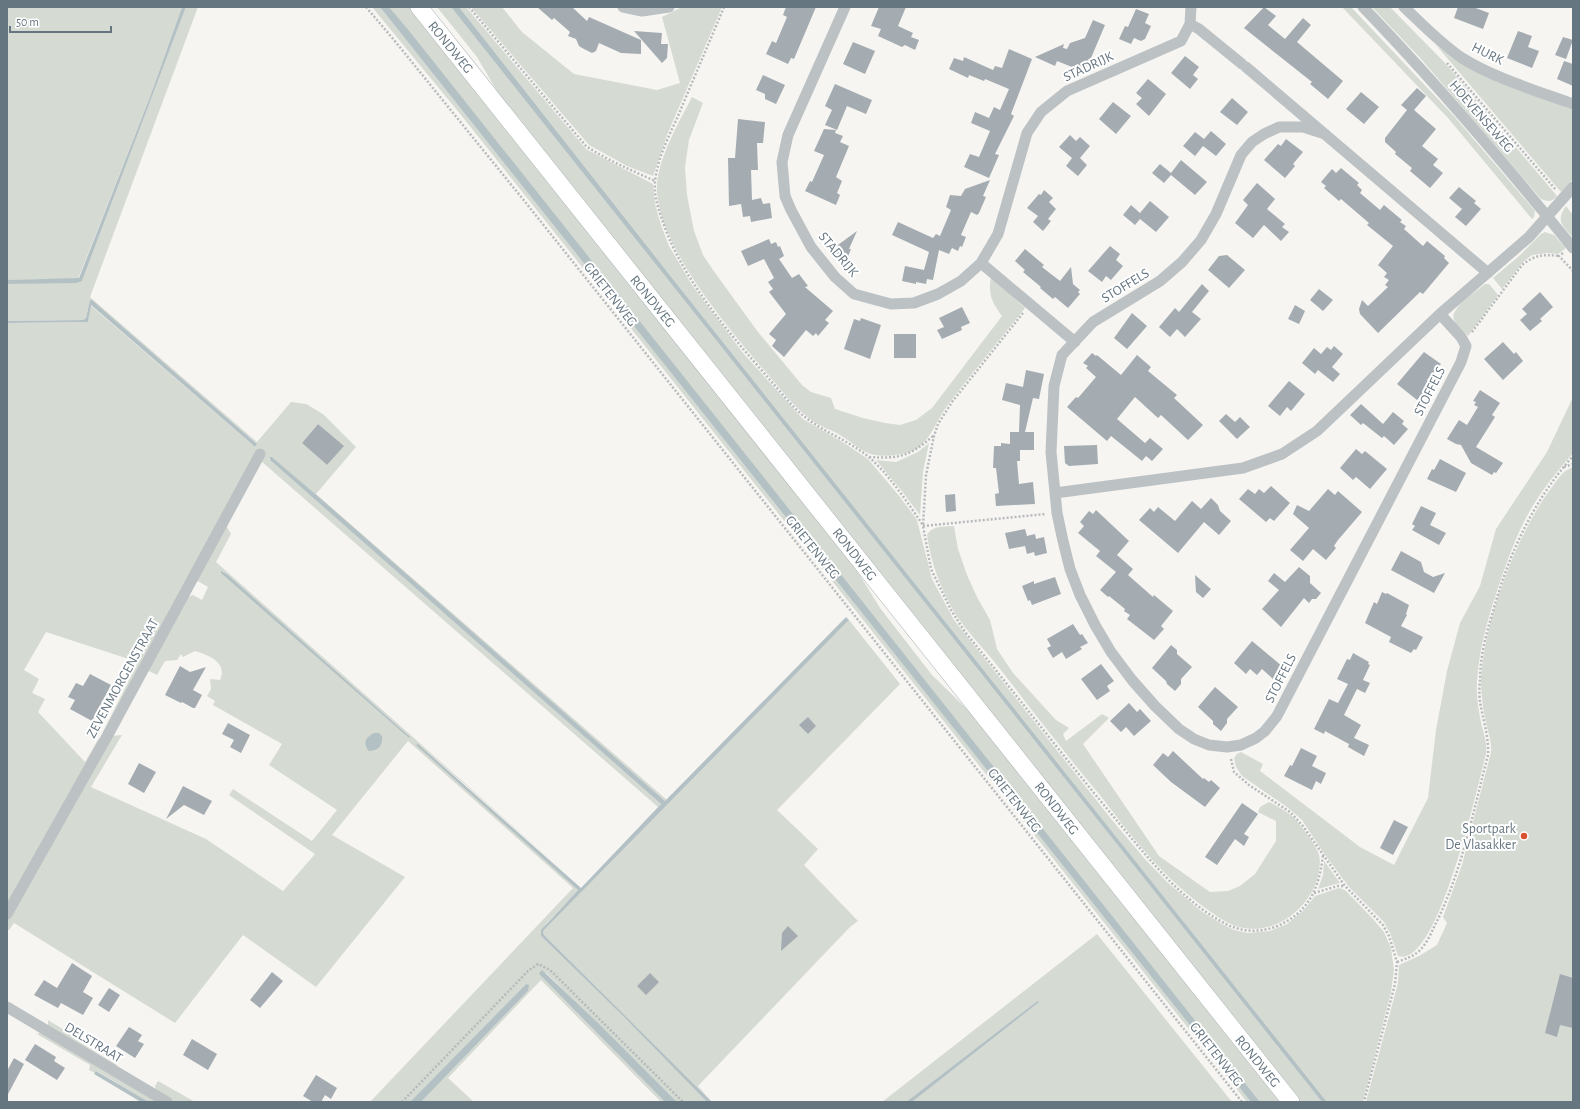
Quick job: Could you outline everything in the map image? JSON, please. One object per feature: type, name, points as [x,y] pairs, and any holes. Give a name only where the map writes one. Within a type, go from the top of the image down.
[{"type":"main road","name":"RONDWEG","points":[[419,7],[1291,1102]]},
{"type":"street","points":[[623,7],[642,11],[670,7]]},
{"type":"street","name":"STADRIJK","points":[[845,7],[788,135],[782,162],[785,196],[811,247],[835,277],[854,294],[891,304],[914,303],[938,294],[961,281],[981,263],[998,234],[1027,133],[1041,112],[1067,91],[1181,41],[1190,24],[1191,7]]},
{"type":"street","name":"HOEVENSEWEG","points":[[1363,7],[1412,58],[1547,215],[1573,248]]},
{"type":"street","name":"HURK","points":[[1404,7],[1440,42],[1463,58],[1486,71],[1573,104]]},
{"type":"street","name":"STOFFELS","points":[[1190,24],[1199,29],[1244,66],[1488,273]]},
{"type":"street","name":"STOFFELS","points":[[1325,134],[1303,127],[1279,127],[1252,142],[1241,155],[1216,214],[1201,240],[1182,262],[1160,281],[1093,322],[1062,355],[1054,386],[1051,452],[1057,514],[1062,541],[1075,582],[1095,625],[1111,652],[1155,706],[1179,729],[1194,739],[1209,745],[1227,747],[1241,745],[1256,738],[1265,731],[1277,716],[1461,362],[1466,346],[1464,343]]},
{"type":"street","points":[[1055,493],[1243,468],[1282,454],[1317,431],[1440,314],[1529,237],[1573,187]]},
{"type":"street","points":[[981,263],[1075,342]]},
{"type":"street","points":[[1440,314],[1461,337],[1464,343]]},
{"type":"street","name":"ZEVENMORGENSTRAAT","points":[[7,914],[110,731],[260,454]]},
{"type":"street","name":"DELSTRAAT","points":[[7,1007],[166,1102]]},
{"type":"path","name":"GRIETENWEG","points":[[366,7],[540,221],[1242,1102]]},
{"type":"path","points":[[469,7],[586,146],[620,165],[655,181]]},
{"type":"path","points":[[724,7],[662,152],[655,181],[655,191],[666,233],[675,254],[689,276],[739,344],[804,417],[839,437],[869,457],[903,496],[923,526]]},
{"type":"path","points":[[1447,63],[1563,198]]},
{"type":"path","points":[[1464,343],[1522,265],[1532,258],[1542,256],[1559,256]]},
{"type":"path","points":[[1030,304],[952,402],[938,424],[934,436],[926,475],[923,526],[931,569],[951,610],[965,632],[1084,781],[1154,865],[1176,887],[1223,923],[1246,930],[1257,931],[1281,925],[1292,918],[1304,908],[1314,893],[1321,874],[1323,855]]},
{"type":"path","points":[[869,457],[886,458],[911,453],[920,448],[934,436]]},
{"type":"path","points":[[1397,962],[1408,958],[1419,951],[1426,942],[1442,911],[1454,880],[1488,755],[1489,747],[1480,706],[1480,678],[1485,638],[1499,590],[1520,537],[1543,494],[1573,456]]},
{"type":"path","points":[[1564,467],[1573,464]]},
{"type":"path","points":[[923,526],[1057,514]]},
{"type":"path","points":[[1227,747],[1234,772],[1249,785],[1290,812],[1303,826],[1345,886],[1383,925],[1389,936],[1397,962],[1395,984],[1364,1102]]},
{"type":"path","points":[[1314,893],[1338,886],[1345,886]]},
{"type":"path","points":[[402,1102],[528,971],[538,964],[550,970],[682,1102]]},
{"type":"shaded area","points":[[7,7],[182,7],[150,97],[78,279],[7,280]]},
{"type":"shaded area","points":[[182,7],[186,7],[82,281],[76,283],[7,284],[7,280],[79,278],[150,97]]},
{"type":"shaded area","points":[[186,7],[198,7],[90,297],[257,442],[291,402],[306,404],[323,414],[356,447],[316,494],[667,800],[665,801],[272,457],[269,459],[661,804],[658,807],[261,461],[107,732],[103,732],[138,662],[46,632],[24,670],[39,679],[32,693],[45,699],[38,712],[85,762],[99,738],[100,739],[7,908],[7,323],[88,322],[90,305],[253,445],[257,444],[92,300],[90,300],[86,318],[83,320],[7,321],[7,284],[82,281]],"holes":[[[318,424],[343,446],[327,465],[302,443]]]},
{"type":"shaded area","points":[[372,7],[380,7],[1251,1102],[1247,1102],[461,115]]},
{"type":"shaded area","points":[[380,7],[389,7],[410,32],[1260,1102],[1251,1102]]},
{"type":"shaded area","points":[[389,7],[410,7],[851,561],[880,608],[932,675],[975,717],[1280,1102],[1260,1102]]},
{"type":"shaded area","points":[[437,7],[451,7],[1322,1102],[1300,1102],[504,103],[477,57]]},
{"type":"shaded area","points":[[451,7],[459,7],[680,288],[1327,1102],[1322,1102]]},
{"type":"shaded area","points":[[459,7],[466,7],[586,149],[653,184],[655,204],[669,246],[692,285],[743,353],[803,419],[868,459],[900,497],[917,520],[932,579],[954,620],[1112,820],[1144,858],[1167,882],[1201,911],[1234,930],[1248,933],[1270,931],[1287,924],[1304,910],[1315,896],[1339,888],[1345,890],[1384,932],[1391,948],[1394,970],[1391,992],[1363,1102],[1327,1102],[680,288]]},
{"type":"shaded area","points":[[471,7],[502,7],[522,32],[574,74],[657,90],[680,83],[662,17],[682,7],[722,7],[667,135],[653,176],[627,166],[589,145]]},
{"type":"shaded area","points":[[1342,7],[1351,7],[1454,116],[1535,211],[1532,219],[1448,118]]},
{"type":"shaded area","points":[[1372,7],[1390,7],[1445,63],[1557,196],[1555,198],[1550,201],[1541,199],[1422,60]]},
{"type":"shaded area","points":[[1436,45],[1449,55],[1496,81],[1573,110],[1573,179],[1561,192]]},
{"type":"shaded area","points":[[692,97],[703,103],[689,140],[685,167],[687,195],[694,231],[703,255],[758,332],[802,385],[811,392],[831,398],[835,409],[885,423],[900,425],[916,420],[932,408],[1002,316],[992,298],[990,289],[991,277],[1025,308],[947,406],[924,443],[912,451],[904,454],[884,456],[871,454],[810,419],[792,402],[732,332],[698,286],[683,262],[670,238],[661,214],[657,192],[657,181],[669,143]]},
{"type":"shaded area","points":[[1566,206],[1573,215],[1573,238],[1563,227],[1561,220],[1561,216]]},
{"type":"shaded area","points":[[1545,232],[1554,235],[1566,248],[1558,254],[1547,253],[1532,255],[1523,262],[1502,289],[1493,278]]},
{"type":"shaded area","points":[[1485,284],[1489,284],[1498,295],[1468,336],[1456,324],[1454,315],[1460,305],[1470,295]]},
{"type":"shaded area","points":[[90,300],[92,300],[257,444],[254,447],[91,305],[88,322],[7,323],[7,321],[83,320],[86,318]]},
{"type":"shaded area","points":[[1573,397],[1573,453],[1557,471],[1524,521],[1502,576],[1486,628],[1478,668],[1477,699],[1486,744],[1486,754],[1454,871],[1441,906],[1428,934],[1413,953],[1398,956],[1390,933],[1384,922],[1349,887],[1302,820],[1287,807],[1242,776],[1236,767],[1234,758],[1241,752],[1263,764],[1260,771],[1360,847],[1394,865],[1428,798],[1436,730],[1447,671],[1460,623],[1480,586],[1496,529],[1547,452]]},
{"type":"shaded area","points":[[929,443],[923,472],[920,515],[876,460],[896,462],[918,452]]},
{"type":"shaded area","points":[[270,457],[272,457],[321,499],[665,801],[846,617],[849,620],[543,931],[544,935],[712,1102],[707,1102],[624,1017],[541,936],[541,930],[578,890],[416,745],[418,744],[581,888],[661,804],[270,460]]},
{"type":"shaded area","name":"Sportpark De Vlasakker","points":[[1573,467],[1573,1102],[1366,1102],[1398,983],[1399,965],[1419,956],[1437,945],[1447,923],[1443,917],[1462,865],[1491,752],[1483,709],[1481,686],[1487,637],[1503,582],[1526,529],[1539,506],[1563,473]]},
{"type":"shaded area","points":[[226,525],[231,534],[216,562],[577,883],[419,744],[578,890],[546,924],[541,936],[624,1017],[707,1102],[677,1102],[546,973],[540,975],[665,1102],[661,1102],[541,980],[448,1078],[474,1102],[421,1102],[528,991],[526,984],[410,1102],[370,1102],[573,888],[408,741],[332,835],[405,877],[316,987],[243,935],[175,1023],[14,923],[9,930],[7,929],[7,921],[111,736],[122,735],[91,787],[206,839],[283,891],[315,854],[229,795],[233,789],[312,841],[337,810],[269,765],[282,744],[213,705],[215,701],[207,696],[211,689],[210,679],[220,680],[222,674],[219,664],[211,657],[195,651],[183,657],[181,654],[177,660],[165,661],[157,675],[147,670],[185,598],[193,595],[202,600],[208,587],[196,580]],"holes":[[[221,571],[227,574],[410,737]]]},
{"type":"shaded area","points":[[954,526],[958,549],[967,575],[990,620],[997,649],[1013,673],[1056,720],[1069,728],[1063,734],[1066,741],[1102,714],[1109,718],[1083,744],[1159,856],[1210,892],[1228,891],[1240,886],[1255,874],[1276,841],[1276,821],[1258,812],[1260,807],[1269,802],[1296,820],[1312,840],[1319,855],[1320,863],[1318,876],[1307,900],[1288,918],[1265,928],[1252,929],[1235,926],[1219,918],[1208,910],[1178,886],[1151,859],[956,615],[937,576],[927,535],[935,528]]},
{"type":"shaded area","points":[[221,571],[227,574],[410,737],[409,738],[221,573]]},
{"type":"shaded area","points":[[849,620],[900,684],[777,810],[818,849],[804,865],[858,921],[850,927],[698,1086],[712,1102],[544,935],[543,931]]},
{"type":"shaded area","points":[[374,733],[379,733],[382,736],[382,742],[378,749],[369,751],[365,743],[367,738]]},
{"type":"shaded area","points":[[1324,861],[1340,883],[1318,889],[1323,875]]},
{"type":"shaded area","points":[[1097,934],[1232,1102],[912,1102],[1038,1003],[1036,1002],[906,1102],[882,1102]]},
{"type":"shaded area","points":[[542,970],[599,1024],[677,1102],[665,1102],[540,975],[539,973]]},
{"type":"shaded area","points":[[526,984],[529,985],[528,991],[421,1102],[410,1102]]},
{"type":"shaded area","points":[[1039,1001],[912,1102],[906,1102],[1036,1002]]},
{"type":"shaded area","points":[[48,1020],[74,1036],[73,1038],[117,1065],[115,1067],[48,1027]]},
{"type":"shaded area","points":[[42,1032],[159,1102],[149,1102],[97,1071],[95,1073],[89,1070],[90,1065],[37,1034]]},
{"type":"shaded area","points":[[96,1071],[149,1102],[141,1102],[94,1074]]},
{"type":"shaded area","points":[[158,1081],[195,1102],[174,1102],[156,1091],[155,1086]]},
{"type":"building","points":[[537,7],[572,7],[587,21],[589,17],[641,40],[641,54],[621,53],[599,43],[596,51],[592,53],[579,46],[576,39],[568,36],[570,32],[554,18],[552,20]]},
{"type":"building","points":[[786,7],[816,7],[794,59],[791,58],[788,64],[766,54],[772,41],[776,43],[787,17],[783,15]]},
{"type":"building","points":[[879,7],[906,7],[898,26],[913,33],[911,37],[919,40],[915,50],[905,45],[902,47],[878,36],[881,29],[871,26]]},
{"type":"building","points":[[1264,7],[1276,16],[1268,25],[1285,39],[1303,18],[1311,25],[1297,42],[1343,81],[1328,99],[1310,84],[1312,82],[1244,28]]},
{"type":"building","points":[[1458,7],[1473,7],[1489,13],[1483,29],[1454,18]]},
{"type":"building","points":[[1136,9],[1149,14],[1145,23],[1151,26],[1145,39],[1141,41],[1134,38],[1131,44],[1119,39],[1125,26],[1128,27]]},
{"type":"building","points":[[1093,20],[1105,25],[1088,65],[1084,66],[1083,70],[1057,61],[1055,66],[1035,57],[1064,44],[1063,48],[1067,49],[1070,43],[1085,38]]},
{"type":"building","points":[[634,31],[662,33],[661,44],[668,44],[667,58],[662,63]]},
{"type":"building","points":[[1518,31],[1532,36],[1528,47],[1539,51],[1532,68],[1507,58]]},
{"type":"building","points":[[1563,37],[1573,40],[1566,59],[1555,55]]},
{"type":"building","points":[[853,42],[875,51],[865,74],[843,64]]},
{"type":"building","points":[[1009,49],[1032,59],[1011,114],[1014,116],[995,154],[999,155],[989,178],[964,167],[970,154],[979,157],[990,131],[971,123],[975,112],[989,118],[994,107],[1000,110],[1009,89],[985,79],[984,81],[969,75],[968,78],[949,69],[954,58],[963,61],[964,57],[993,70],[995,66],[1002,68]]},
{"type":"building","points":[[1185,56],[1199,67],[1193,75],[1198,79],[1190,89],[1171,73]]},
{"type":"building","points":[[1564,61],[1573,64],[1573,86],[1557,79]]},
{"type":"building","points":[[763,75],[785,85],[776,104],[765,99],[765,94],[756,90]]},
{"type":"building","points":[[1148,79],[1166,94],[1149,116],[1136,104],[1142,98],[1136,93]]},
{"type":"building","points":[[835,84],[872,100],[866,114],[847,106],[837,130],[825,125],[832,110],[825,106]]},
{"type":"building","points":[[1417,88],[1426,96],[1414,110],[1436,129],[1422,146],[1438,159],[1433,165],[1443,173],[1430,188],[1410,171],[1412,168],[1395,154],[1396,152],[1385,142],[1385,138],[1407,110],[1401,105]]},
{"type":"building","points":[[1361,92],[1379,107],[1364,124],[1346,109]]},
{"type":"building","points":[[1232,98],[1248,112],[1237,125],[1220,112]]},
{"type":"building","points":[[1113,102],[1131,116],[1116,134],[1099,119]]},
{"type":"building","points":[[738,119],[765,122],[763,143],[757,143],[758,170],[751,170],[752,200],[761,198],[763,204],[770,203],[772,218],[751,222],[750,216],[743,217],[741,204],[729,206],[728,158],[735,158]]},
{"type":"building","points":[[824,129],[836,130],[835,133],[843,136],[840,142],[849,146],[836,177],[842,181],[837,193],[840,195],[836,205],[805,191],[810,181],[812,182],[824,155],[814,151]]},
{"type":"building","points":[[1211,131],[1226,144],[1216,156],[1203,146],[1195,156],[1183,146],[1195,132],[1204,139]]},
{"type":"building","points":[[1070,135],[1076,141],[1080,137],[1090,146],[1080,158],[1087,165],[1078,176],[1066,166],[1072,158],[1059,147]]},
{"type":"building","points":[[1286,139],[1303,152],[1293,164],[1295,166],[1285,178],[1264,160],[1278,144],[1281,146]]},
{"type":"building","points":[[1181,160],[1207,182],[1195,195],[1171,175],[1164,183],[1152,173],[1160,164],[1171,173]]},
{"type":"building","points":[[1341,168],[1359,183],[1357,185],[1362,190],[1360,193],[1380,210],[1384,205],[1402,220],[1400,222],[1406,226],[1404,229],[1423,246],[1427,241],[1445,256],[1444,258],[1449,263],[1423,294],[1420,292],[1378,333],[1360,314],[1359,309],[1362,300],[1368,306],[1388,287],[1385,285],[1389,280],[1384,277],[1387,273],[1378,265],[1393,246],[1367,225],[1369,223],[1341,199],[1339,201],[1324,188],[1326,186],[1321,182],[1332,169],[1336,173]]},
{"type":"building","points":[[990,180],[983,196],[986,197],[979,213],[977,215],[971,212],[961,235],[966,237],[962,247],[960,246],[958,251],[952,248],[949,254],[939,250],[933,280],[927,279],[926,284],[916,282],[916,284],[902,281],[905,266],[924,270],[929,252],[892,235],[898,222],[933,238],[936,234],[940,236],[951,210],[946,207],[950,195],[961,196],[965,189]]},
{"type":"building","points":[[1257,183],[1275,199],[1267,209],[1285,224],[1282,227],[1289,232],[1281,241],[1264,225],[1253,238],[1235,223],[1248,205],[1243,200]]},
{"type":"building","points":[[1459,187],[1476,201],[1474,203],[1481,209],[1466,226],[1455,217],[1462,209],[1449,198]]},
{"type":"building","points":[[1044,190],[1053,198],[1049,202],[1056,209],[1048,219],[1051,221],[1043,231],[1033,222],[1038,216],[1027,208],[1039,194],[1041,195]]},
{"type":"building","points":[[1150,201],[1169,217],[1156,232],[1140,219],[1135,225],[1123,215],[1131,205],[1140,213]]},
{"type":"building","points":[[857,231],[849,249],[851,249],[847,259],[837,254],[838,252],[831,250]]},
{"type":"building","points":[[769,239],[771,244],[776,242],[778,247],[780,246],[784,256],[779,259],[792,278],[799,274],[808,286],[805,287],[833,311],[825,320],[829,323],[818,336],[816,333],[813,336],[806,330],[784,357],[772,346],[776,340],[769,334],[786,314],[769,292],[773,289],[768,282],[774,278],[764,259],[748,266],[741,251]]},
{"type":"building","points":[[1110,246],[1120,254],[1116,260],[1123,266],[1111,280],[1106,276],[1102,282],[1088,271]]},
{"type":"building","points":[[1025,249],[1044,265],[1042,267],[1060,281],[1071,267],[1073,284],[1080,290],[1078,292],[1080,294],[1068,308],[1055,297],[1053,299],[1023,272],[1025,270],[1015,261]]},
{"type":"building","points":[[1227,255],[1245,270],[1229,288],[1208,270],[1219,256]]},
{"type":"building","points":[[1202,284],[1209,291],[1192,312],[1201,319],[1185,337],[1177,329],[1170,337],[1159,327],[1175,308],[1179,312]]},
{"type":"building","points":[[1319,289],[1333,300],[1323,311],[1310,300]]},
{"type":"building","points":[[1540,292],[1553,307],[1540,319],[1542,321],[1530,331],[1520,320],[1527,314],[1522,309]]},
{"type":"building","points":[[1295,305],[1305,311],[1299,324],[1288,319]]},
{"type":"building","points":[[962,307],[970,323],[961,327],[962,330],[942,339],[937,330],[944,327],[939,318]]},
{"type":"building","points":[[1132,313],[1147,326],[1127,349],[1114,338]]},
{"type":"building","points":[[861,318],[881,325],[870,359],[844,349],[854,319],[860,321]]},
{"type":"building","points":[[894,334],[916,334],[916,358],[894,358]]},
{"type":"building","points":[[1503,342],[1514,354],[1516,352],[1523,361],[1503,380],[1484,359]]},
{"type":"building","points":[[1334,346],[1343,354],[1332,367],[1340,374],[1333,382],[1318,370],[1315,374],[1302,363],[1314,348],[1321,354],[1327,347],[1331,350]]},
{"type":"building","points":[[1424,352],[1441,364],[1427,380],[1431,384],[1417,400],[1397,384]]},
{"type":"building","points":[[1092,353],[1096,356],[1097,355],[1121,375],[1137,355],[1151,367],[1148,371],[1177,395],[1174,398],[1203,425],[1188,440],[1161,415],[1158,418],[1135,397],[1117,419],[1145,443],[1150,438],[1163,449],[1152,461],[1146,456],[1142,461],[1111,436],[1107,441],[1067,407],[1076,397],[1078,398],[1096,377],[1086,368],[1088,366],[1083,363]]},
{"type":"building","points":[[1026,370],[1044,374],[1039,399],[1033,398],[1025,432],[1034,432],[1034,450],[1020,450],[1020,461],[1017,461],[1019,484],[1033,482],[1035,504],[996,506],[995,494],[999,493],[996,468],[993,468],[994,446],[1001,446],[1001,443],[1010,444],[1010,432],[1019,432],[1020,405],[1002,400],[1006,383],[1023,387]]},
{"type":"building","points":[[1289,381],[1305,394],[1291,411],[1287,407],[1280,416],[1268,406]]},
{"type":"building","points":[[1480,390],[1500,403],[1492,415],[1495,417],[1476,447],[1503,463],[1496,473],[1494,472],[1492,475],[1471,463],[1461,445],[1447,439],[1459,420],[1467,425],[1478,407],[1474,405],[1476,402],[1473,401]]},
{"type":"building","points":[[1361,404],[1383,424],[1393,412],[1404,421],[1402,424],[1408,429],[1394,445],[1384,436],[1382,438],[1363,423],[1361,425],[1350,415]]},
{"type":"building","points":[[1226,414],[1235,422],[1240,417],[1250,427],[1237,439],[1219,421]]},
{"type":"building","points":[[318,424],[344,446],[327,465],[302,443]]},
{"type":"building","points":[[1097,445],[1098,464],[1069,466],[1065,463],[1064,446]]},
{"type":"building","points":[[1356,449],[1362,454],[1365,451],[1387,469],[1370,489],[1356,477],[1353,480],[1340,468]]},
{"type":"building","points":[[1440,459],[1466,473],[1456,492],[1427,479],[1432,469],[1434,470]]},
{"type":"building","points":[[1271,486],[1290,503],[1274,521],[1270,518],[1266,522],[1239,499],[1248,489],[1255,494],[1259,489],[1264,493]]},
{"type":"building","points":[[1328,489],[1335,495],[1338,491],[1362,512],[1338,540],[1334,546],[1336,548],[1326,560],[1313,549],[1303,561],[1290,550],[1309,528],[1293,514],[1297,505],[1309,511]]},
{"type":"building","points":[[955,494],[956,511],[946,512],[945,495]]},
{"type":"building","points":[[1211,498],[1218,505],[1220,511],[1231,521],[1219,535],[1204,522],[1178,553],[1139,520],[1150,508],[1154,512],[1158,507],[1175,521],[1192,501],[1201,509]]},
{"type":"building","points":[[1421,506],[1436,513],[1430,525],[1446,533],[1439,545],[1412,530],[1415,526],[1412,524]]},
{"type":"building","points":[[1096,510],[1129,541],[1117,555],[1133,569],[1128,575],[1153,597],[1154,595],[1173,611],[1161,626],[1164,629],[1154,640],[1127,619],[1130,615],[1124,611],[1125,609],[1100,590],[1116,572],[1096,556],[1100,551],[1078,533],[1084,526],[1080,522],[1089,511],[1093,514]]},
{"type":"building","points":[[1025,529],[1027,536],[1035,534],[1036,539],[1044,537],[1047,553],[1035,556],[1034,552],[1027,554],[1025,546],[1009,549],[1005,533]]},
{"type":"building","points":[[1401,551],[1421,562],[1424,572],[1433,577],[1445,573],[1434,593],[1391,570]]},
{"type":"building","points":[[1299,567],[1310,576],[1310,583],[1321,593],[1316,599],[1312,599],[1309,603],[1304,598],[1281,627],[1262,609],[1279,590],[1268,581],[1274,573],[1285,582]]},
{"type":"building","points":[[1195,575],[1211,589],[1203,598],[1196,592]]},
{"type":"building","points":[[1055,577],[1061,594],[1032,605],[1030,600],[1028,601],[1022,586],[1034,581],[1034,584]]},
{"type":"building","points":[[1382,592],[1387,593],[1409,605],[1407,615],[1401,626],[1423,637],[1416,650],[1414,649],[1411,653],[1389,642],[1391,637],[1365,623],[1374,602],[1377,604]]},
{"type":"building","points":[[1073,624],[1080,635],[1082,634],[1088,643],[1080,647],[1082,649],[1066,659],[1062,652],[1053,658],[1047,648],[1051,646],[1047,639]]},
{"type":"building","points":[[1252,641],[1283,667],[1273,679],[1262,669],[1257,675],[1250,669],[1246,674],[1234,663]]},
{"type":"building","points":[[1171,645],[1177,650],[1177,654],[1192,667],[1181,679],[1181,684],[1175,691],[1152,668]]},
{"type":"building","points":[[1353,653],[1369,662],[1368,664],[1370,665],[1363,680],[1370,683],[1365,693],[1357,689],[1344,715],[1361,725],[1354,738],[1369,745],[1364,756],[1348,747],[1349,744],[1325,731],[1324,734],[1314,729],[1329,699],[1338,703],[1348,684],[1337,679],[1347,659],[1350,660]]},
{"type":"building","points":[[1101,664],[1114,681],[1107,686],[1110,691],[1097,700],[1081,679]]},
{"type":"building","points":[[180,666],[190,672],[206,667],[193,690],[202,695],[195,708],[165,695]]},
{"type":"building","points":[[90,674],[111,685],[92,721],[70,709],[75,700],[68,697],[76,683],[83,686]]},
{"type":"building","points":[[1215,687],[1238,707],[1227,719],[1227,723],[1221,731],[1198,707]]},
{"type":"building","points":[[1129,703],[1137,712],[1140,709],[1151,721],[1134,736],[1126,727],[1121,732],[1110,721]]},
{"type":"building","points":[[808,717],[816,726],[808,734],[799,725]]},
{"type":"building","points":[[228,723],[250,735],[241,753],[230,747],[234,740],[222,734]]},
{"type":"building","points":[[1301,748],[1317,756],[1312,766],[1326,773],[1321,784],[1316,781],[1312,790],[1284,776],[1290,765],[1292,766]]},
{"type":"building","points":[[1173,751],[1203,779],[1204,778],[1209,782],[1211,780],[1220,788],[1205,807],[1171,782],[1153,765],[1163,753],[1168,757]]},
{"type":"building","points":[[139,763],[156,772],[144,793],[128,784]]},
{"type":"building","points":[[183,786],[212,801],[204,815],[184,805],[166,819]]},
{"type":"building","points":[[1242,803],[1258,814],[1244,834],[1249,837],[1244,846],[1235,839],[1217,865],[1205,857]]},
{"type":"building","points":[[1394,820],[1408,827],[1393,855],[1380,848]]},
{"type":"building","points":[[788,926],[798,936],[781,951],[782,933]]},
{"type":"building","points":[[72,963],[92,976],[83,992],[93,998],[83,1015],[61,1003],[58,1008],[34,995],[44,980],[57,988]]},
{"type":"building","points":[[272,972],[283,981],[260,1008],[250,1000]]},
{"type":"building","points":[[650,973],[659,982],[646,995],[637,986]]},
{"type":"building","points":[[1560,974],[1573,978],[1573,1028],[1560,1025],[1557,1037],[1545,1033]]},
{"type":"building","points":[[109,988],[120,995],[109,1012],[98,1005]]},
{"type":"building","points":[[129,1027],[142,1035],[138,1041],[144,1044],[135,1058],[116,1046]]},
{"type":"building","points":[[192,1039],[217,1054],[208,1070],[183,1055]]},
{"type":"building","points":[[35,1044],[56,1057],[54,1061],[65,1068],[57,1080],[25,1060]]},
{"type":"building","points":[[14,1058],[24,1064],[7,1096],[7,1071]]},
{"type":"building","points":[[316,1075],[337,1088],[331,1099],[325,1095],[321,1102],[313,1102],[303,1096]]},
{"type":"place","name":"Sportpark De Vlasakker","points":[[1524,836]]}]
